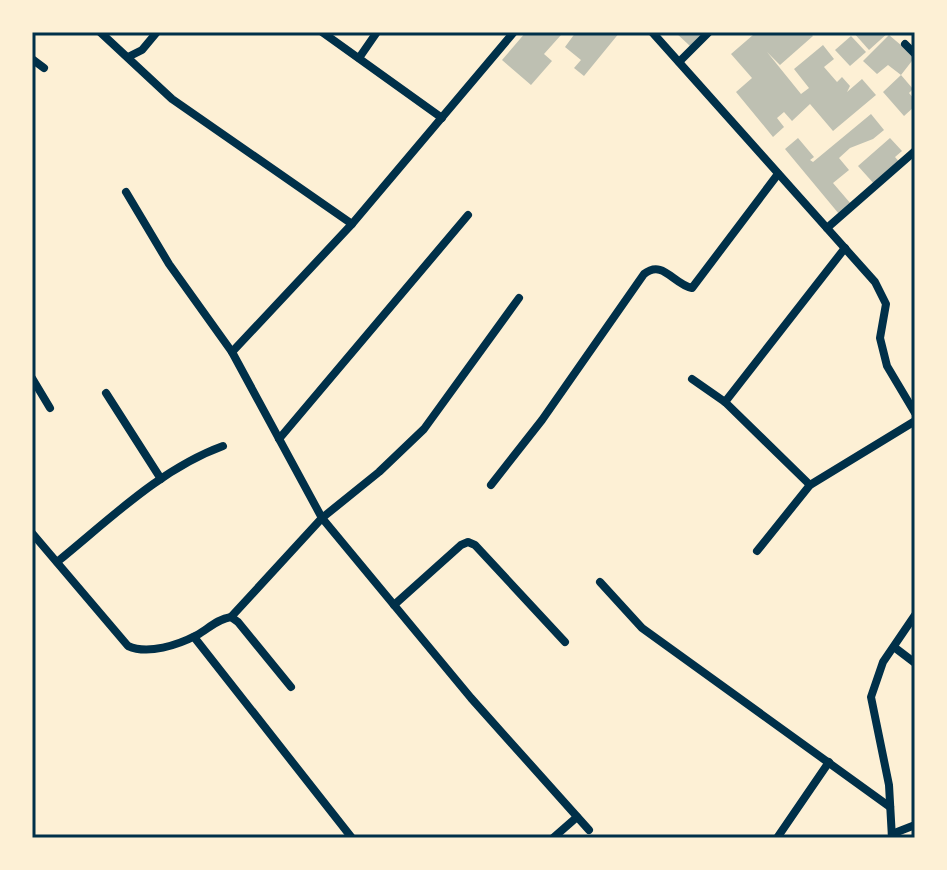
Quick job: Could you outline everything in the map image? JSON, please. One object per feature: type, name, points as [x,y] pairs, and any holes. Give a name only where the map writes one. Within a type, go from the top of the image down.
[{"type":"street","points":[[100,32],[172,99],[352,224]]},
{"type":"street","points":[[128,57],[142,50],[157,32]]},
{"type":"street","points":[[322,32],[442,118]]},
{"type":"street","points":[[359,58],[377,32]]},
{"type":"street","points":[[232,352],[352,224],[514,32]]},
{"type":"street","points":[[652,32],[875,282],[886,304],[880,338],[887,366],[915,413]]},
{"type":"street","points":[[679,62],[709,32]]},
{"type":"street","points":[[905,44],[915,54]]},
{"type":"street","points":[[32,59],[44,68]]},
{"type":"street","points":[[827,228],[911,154],[915,165]]},
{"type":"street","points":[[491,485],[542,420],[644,274],[652,268],[659,268],[684,287],[692,288],[778,174]]},
{"type":"street","points":[[126,192],[169,264],[232,352],[322,518],[471,698],[589,830]]},
{"type":"street","points":[[279,439],[468,215]]},
{"type":"street","points":[[725,402],[845,248]]},
{"type":"street","points":[[32,533],[128,646],[147,651],[194,637],[222,619],[231,617],[322,518],[379,472],[424,429],[519,298]]},
{"type":"street","points":[[32,378],[50,408]]},
{"type":"street","points":[[692,379],[725,402],[810,485]]},
{"type":"street","points":[[106,393],[161,479]]},
{"type":"street","points":[[757,551],[810,485],[915,421]]},
{"type":"street","points":[[57,562],[161,479],[200,454],[223,446]]},
{"type":"street","points":[[394,605],[468,542],[475,545],[565,642]]},
{"type":"street","points":[[600,582],[642,628],[890,807]]},
{"type":"street","points":[[915,615],[883,662],[871,697],[889,785],[892,836],[915,825]]},
{"type":"street","points":[[231,617],[291,687]]},
{"type":"street","points":[[194,637],[352,838]]},
{"type":"street","points":[[894,647],[915,663]]},
{"type":"street","points":[[777,838],[829,762]]},
{"type":"street","points":[[553,838],[577,817]]},
{"type":"building","points":[[526,32],[557,32],[561,35],[544,54],[552,61],[531,85],[502,60]]},
{"type":"building","points":[[576,32],[620,32],[584,76],[574,68],[581,60],[565,47]]},
{"type":"building","points":[[675,32],[703,32],[690,46]]},
{"type":"building","points":[[751,32],[809,32],[813,36],[780,65],[767,52],[801,94],[809,88],[794,69],[823,45],[834,59],[824,67],[837,82],[842,77],[850,86],[847,92],[862,79],[876,95],[833,131],[810,104],[792,121],[784,112],[777,118],[784,127],[773,137],[736,92],[752,78],[731,54],[753,35]]},
{"type":"building","points":[[853,32],[889,32],[869,50]]},
{"type":"building","points":[[889,35],[915,57],[901,75],[888,65],[877,74],[863,61]]},
{"type":"building","points":[[851,36],[866,52],[850,66],[835,50]]},
{"type":"building","points":[[901,75],[913,89],[909,93],[915,100],[915,106],[904,116],[883,92]]},
{"type":"building","points":[[871,114],[884,130],[873,139],[850,148],[839,158],[849,170],[833,183],[851,204],[839,214],[785,149],[798,138],[814,157],[810,160],[813,162]]},
{"type":"building","points":[[890,138],[902,151],[895,157],[901,164],[876,186],[858,166]]}]
